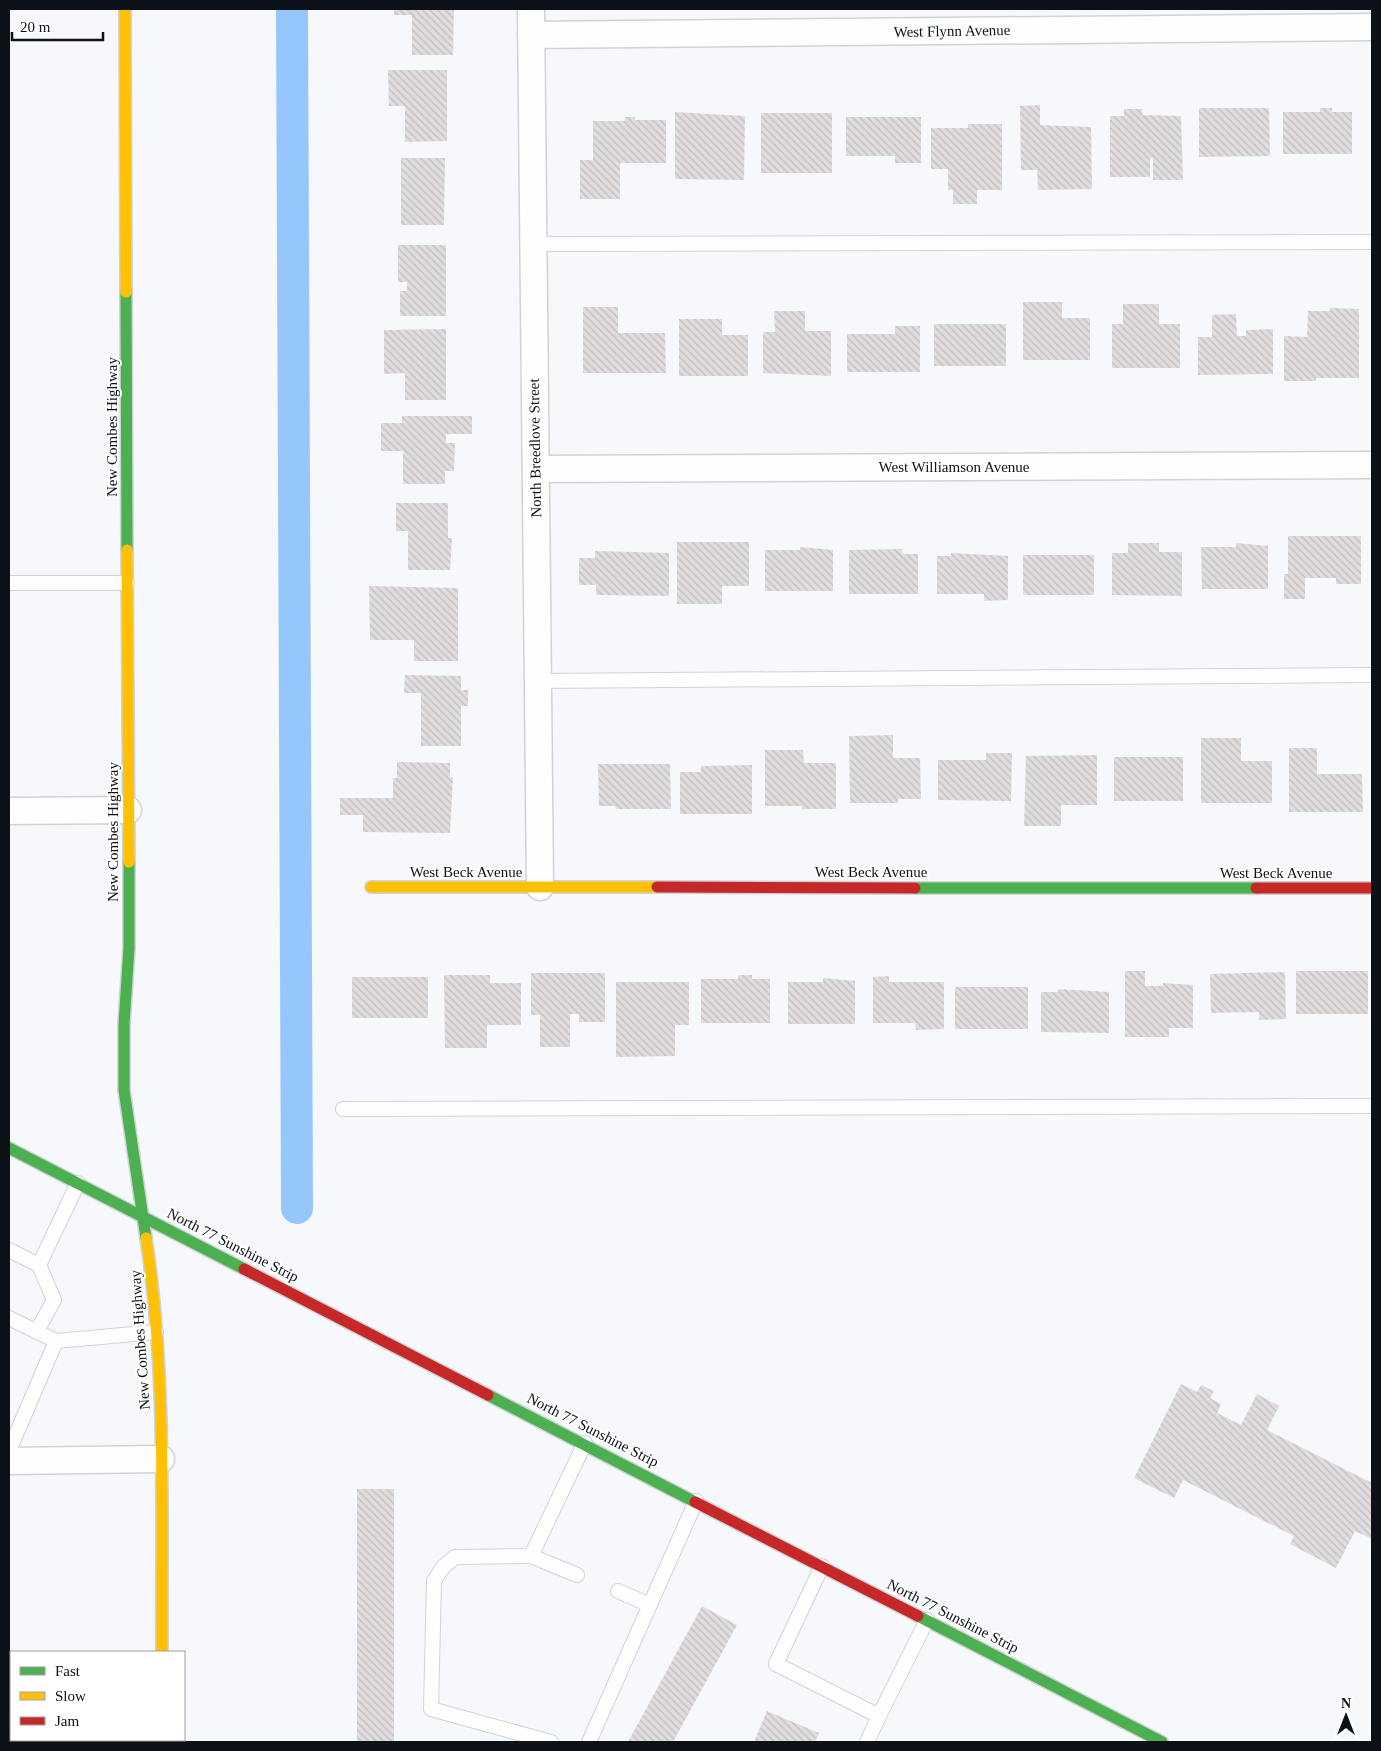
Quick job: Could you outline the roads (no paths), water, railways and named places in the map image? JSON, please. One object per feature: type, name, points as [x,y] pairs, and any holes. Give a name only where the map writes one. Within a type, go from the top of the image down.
[{"type":"street","name":"New Combes Highway","points":[[125,9],[129,948],[124,1024],[124,1090],[155,1296],[161,1459],[162,1651]]},
{"type":"street","name":"North Breedlove Street","points":[[531,9],[540,887]]},
{"type":"street","name":"West Flynn Avenue","points":[[531,35],[1372,27]]},
{"type":"street","name":"West Williamson Avenue","points":[[536,469],[1372,466]]},
{"type":"street","points":[[9,811],[128,810]]},
{"type":"street","name":"West Beck Avenue","points":[[371,887],[1372,888]]},
{"type":"street","name":"North 77 Sunshine Strip","points":[[9,1148],[142,1214],[1162,1742]]},
{"type":"street","points":[[9,1461],[161,1459]]},
{"type":"lane","points":[[533,244],[1372,242]]},
{"type":"lane","points":[[9,583],[127,583]]},
{"type":"lane","points":[[538,681],[1372,675]]},
{"type":"lane","points":[[343,1109],[1372,1106]]},
{"type":"lane","points":[[37,1332],[54,1300],[39,1265],[78,1183]]},
{"type":"lane","points":[[14,1257],[39,1265]]},
{"type":"lane","points":[[9,1318],[56,1341],[156,1332]]},
{"type":"lane","points":[[9,1451],[56,1341]]},
{"type":"lane","points":[[531,1556],[585,1443]]},
{"type":"lane","points":[[589,1742],[696,1501]]},
{"type":"lane","points":[[551,1742],[432,1709],[434,1581],[443,1567],[455,1557],[531,1556],[577,1575]]},
{"type":"lane","points":[[822,1566],[776,1664],[879,1716]]},
{"type":"lane","points":[[618,1591],[650,1606]]},
{"type":"lane","points":[[867,1742],[927,1620]]},
{"type":"waterway","points":[[292,9],[297,1208]]}]
